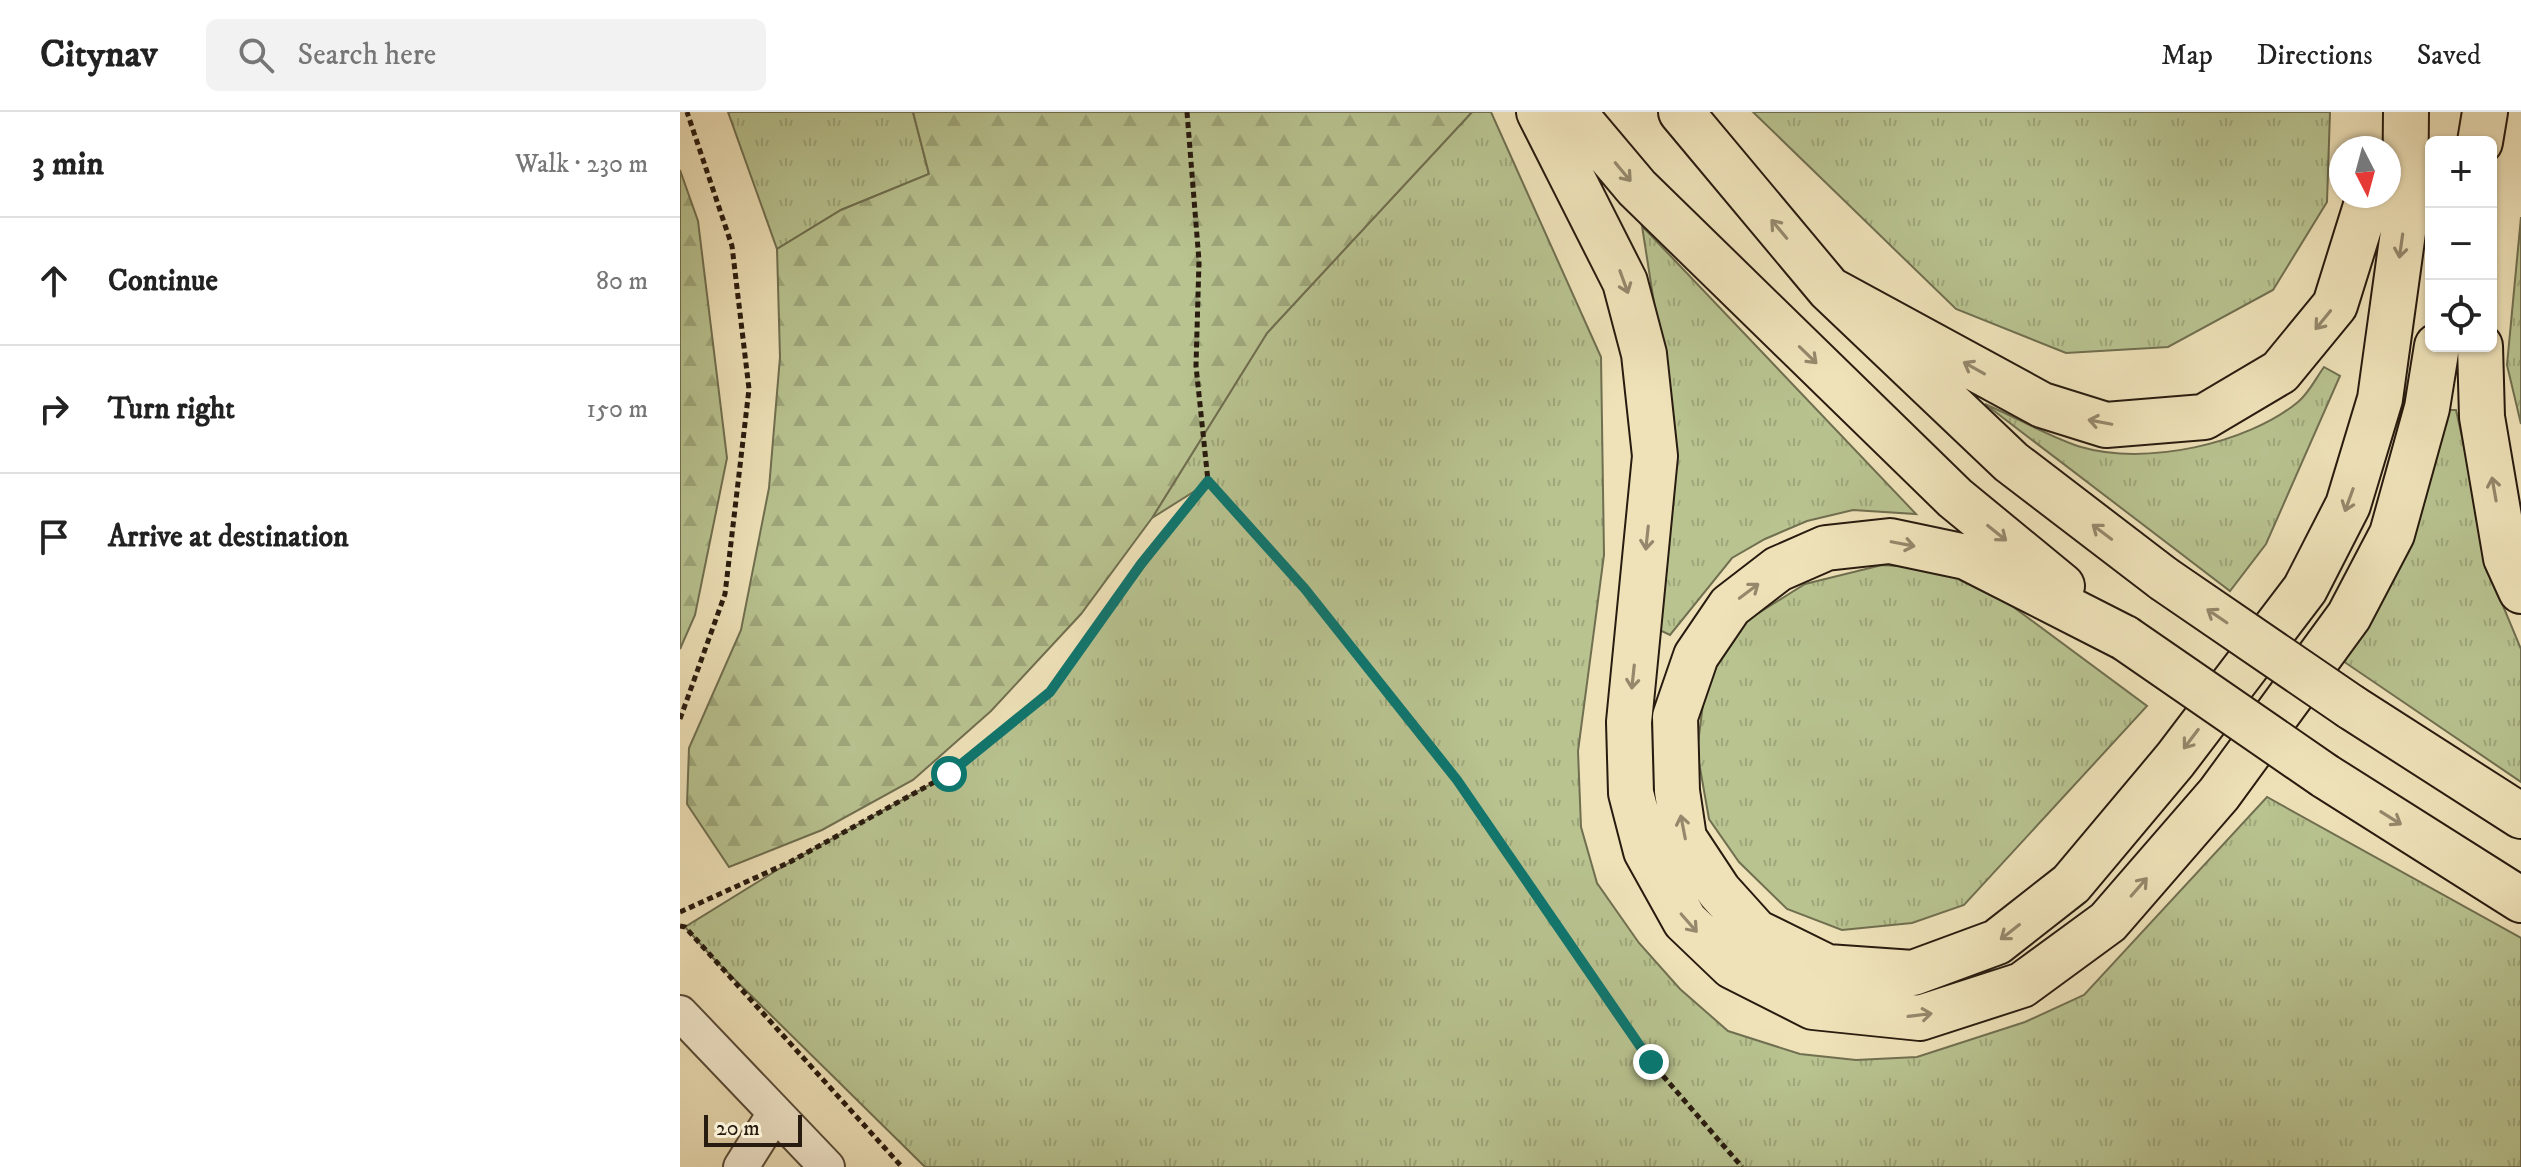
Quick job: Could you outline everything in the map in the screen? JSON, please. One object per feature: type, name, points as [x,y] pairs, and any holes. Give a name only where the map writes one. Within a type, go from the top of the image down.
[{"type":"highway","points":[[1539,112],[1625,282],[1644,354],[1655,456],[1629,722],[1631,793],[1646,851],[1685,921],[1732,966],[1813,1007],[1920,1018],[2022,985],[2108,922],[2219,794],[2349,616],[2392,534],[2427,408],[2436,352]]},
{"type":"highway","points":[[1573,112],[1637,188],[1955,498],[2125,638],[2325,776],[2521,900]]},
{"type":"highway","points":[[1681,112],[1829,289],[2011,462],[2164,579],[2351,707],[2521,816]]},
{"type":"highway","points":[[2383,136],[2389,112]]},
{"type":"highway","points":[[2125,638],[1966,557],[1890,541],[1826,548],[1778,569],[1730,606],[1696,656],[1675,717],[1677,791],[1684,838],[1719,891],[1756,932],[1827,967],[1913,973],[1997,942],[2071,884],[2175,760],[2305,589],[2348,505],[2380,399],[2405,218],[2406,112]]},
{"type":"highway","points":[[2481,136],[2485,112]]},
{"type":"highway","points":[[1829,289],[2042,405],[2106,425],[2204,417],[2280,372],[2335,305],[2365,208]]},
{"type":"highway","points":[[2480,352],[2485,433],[2506,558],[2521,591]]},
{"type":"street","points":[[680,1013],[827,1167]]},
{"type":"street","points":[[741,1167],[775,1113]]},
{"type":"path","points":[[680,719],[725,594],[749,389],[732,246],[687,112]]},
{"type":"path","points":[[1187,112],[1199,261],[1196,366],[1208,481],[1305,589],[1457,780],[1651,1062],[1742,1167]]},
{"type":"path","points":[[680,912],[790,862],[949,774],[1050,692],[1141,564],[1208,481]]},
{"type":"path","points":[[680,919],[683,927],[902,1167]]},
{"type":"green space","points":[[728,112],[913,112],[929,174],[841,210],[777,249]]},
{"type":"green space","points":[[913,112],[1472,112],[1267,333],[1152,518],[1081,614],[991,711],[913,780],[822,830],[729,867],[687,804],[689,748],[741,630],[769,488],[780,357],[777,249],[841,210],[929,174]]},
{"type":"green space","points":[[1472,112],[1491,112],[1601,357],[1604,555],[1578,751],[1581,827],[1597,883],[1639,943],[1680,989],[1728,1031],[1800,1054],[1856,1060],[1917,1057],[2025,1022],[2084,995],[2267,797],[2521,938],[2521,1167],[925,1167],[713,958],[685,927],[790,862],[949,774],[1050,692],[1206,484],[1152,518],[1267,333]]},
{"type":"green space","points":[[1753,112],[2330,112],[2327,202],[2273,290],[2168,347],[2066,353],[1956,309]]},
{"type":"green space","points":[[680,170],[698,221],[727,458],[695,615],[680,649]]},
{"type":"green space","points":[[2521,217],[2521,424],[2507,365]]},
{"type":"green space","points":[[1642,226],[1916,514],[1853,510],[1807,521],[1765,539],[1732,558],[1670,635],[1651,626],[1669,399]]},
{"type":"green space","points":[[2324,367],[2340,376],[2266,544],[2230,591],[1985,404],[2081,447],[2135,454],[2164,452],[2224,440],[2277,417],[2302,398]]},
{"type":"green space","points":[[2443,410],[2456,410],[2496,589],[2521,649],[2521,782],[2340,659]]},
{"type":"green space","points":[[1882,565],[1944,569],[2012,606],[2147,706],[1964,905],[1912,923],[1842,930],[1787,909],[1739,862],[1709,819],[1697,751],[1706,680],[1736,627],[1805,584]]},
{"type":"route","points":[[949,774],[1050,692],[1141,564],[1208,481],[1305,589],[1457,780],[1651,1062]]}]
